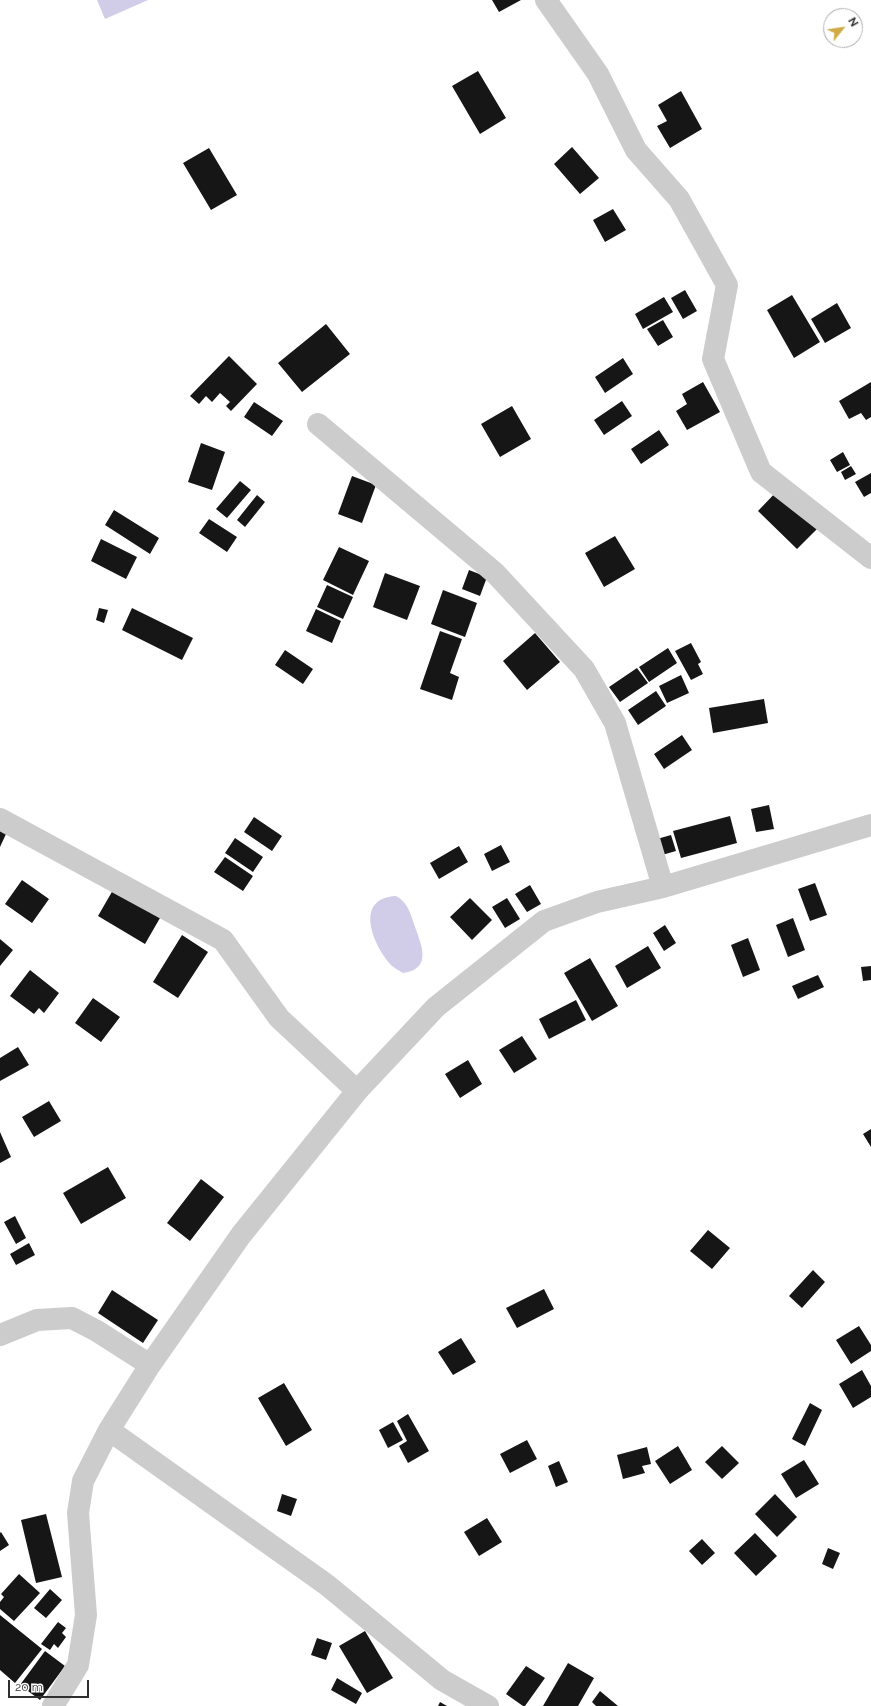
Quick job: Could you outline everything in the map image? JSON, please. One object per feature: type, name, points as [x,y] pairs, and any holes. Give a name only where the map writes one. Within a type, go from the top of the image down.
[{"type":"street","points":[[546,0],[598,74],[636,150],[679,199],[728,286],[714,360],[761,472],[871,558]]},
{"type":"street","points":[[318,424],[495,573],[584,669],[615,723],[663,887]]},
{"type":"street","points":[[0,819],[224,940],[279,1018],[357,1091]]},
{"type":"street","points":[[52,1706],[78,1665],[86,1615],[78,1513],[83,1481],[109,1430],[150,1365],[241,1235],[357,1091],[436,1007],[544,921],[597,902],[663,887],[871,825]]},
{"type":"street","points":[[0,1335],[37,1320],[72,1318],[97,1331],[150,1365]]},
{"type":"street","points":[[109,1430],[326,1585],[442,1680],[488,1706]]},
{"type":"shaded area","points":[[97,0],[148,0],[105,19]]},
{"type":"shaded area","points":[[396,896],[406,905],[408,909],[422,949],[421,962],[418,967],[412,971],[403,973],[392,966],[385,957],[374,936],[371,924],[371,914],[375,905],[383,899]]},
{"type":"building","points":[[492,0],[521,0],[499,12]]},
{"type":"building","points":[[478,71],[506,118],[480,134],[452,86]]},
{"type":"building","points":[[681,91],[702,129],[670,148],[657,126],[667,121],[658,105]]},
{"type":"building","points":[[572,147],[599,178],[580,194],[554,164]]},
{"type":"building","points":[[209,148],[237,195],[211,210],[183,163]]},
{"type":"building","points":[[613,209],[626,230],[605,242],[593,220]]},
{"type":"building","points":[[685,290],[697,311],[683,319],[671,298]]},
{"type":"building","points":[[792,295],[820,342],[794,358],[767,310]]},
{"type":"building","points":[[664,297],[673,312],[643,329],[635,314]]},
{"type":"building","points":[[837,303],[851,328],[825,343],[811,319]]},
{"type":"building","points":[[663,320],[673,337],[658,346],[647,329]]},
{"type":"building","points":[[326,324],[350,354],[302,392],[278,363]]},
{"type":"building","points":[[229,356],[257,384],[231,411],[226,406],[230,402],[220,393],[212,402],[206,396],[199,404],[190,396]]},
{"type":"building","points":[[623,358],[633,374],[605,393],[595,377]]},
{"type":"building","points":[[703,382],[720,412],[687,430],[676,411],[687,404],[682,394]]},
{"type":"building","points":[[871,382],[871,417],[866,420],[861,413],[849,419],[839,401]]},
{"type":"building","points":[[622,401],[632,416],[604,435],[594,420]]},
{"type":"building","points":[[254,402],[283,421],[272,436],[244,417]]},
{"type":"building","points":[[512,406],[531,439],[500,457],[481,424]]},
{"type":"building","points":[[659,430],[669,445],[641,464],[631,449]]},
{"type":"building","points":[[201,443],[225,452],[212,490],[188,482]]},
{"type":"building","points":[[843,452],[850,465],[837,472],[830,460]]},
{"type":"building","points":[[851,466],[856,474],[845,480],[841,472]]},
{"type":"building","points":[[871,473],[871,493],[864,497],[855,482]]},
{"type":"building","points":[[352,476],[376,485],[362,523],[338,514]]},
{"type":"building","points":[[240,481],[251,490],[227,518],[216,509]]},
{"type":"building","points":[[779,489],[818,528],[797,549],[758,511]]},
{"type":"building","points":[[257,495],[265,502],[245,527],[237,520]]},
{"type":"building","points":[[114,510],[159,538],[150,554],[105,525]]},
{"type":"building","points":[[209,519],[237,537],[227,552],[199,533]]},
{"type":"building","points":[[615,536],[635,569],[604,587],[585,553]]},
{"type":"building","points":[[101,539],[137,557],[126,579],[91,561]]},
{"type":"building","points":[[339,547],[369,561],[353,595],[323,580]]},
{"type":"building","points":[[469,570],[487,577],[480,596],[462,589]]},
{"type":"building","points":[[385,573],[420,586],[407,620],[373,607]]},
{"type":"building","points":[[327,585],[353,597],[343,619],[317,607]]},
{"type":"building","points":[[443,590],[477,603],[465,637],[431,624]]},
{"type":"building","points":[[99,608],[108,610],[104,623],[96,620]]},
{"type":"building","points":[[132,608],[193,638],[182,660],[122,630]]},
{"type":"building","points":[[316,609],[341,621],[332,643],[306,631]]},
{"type":"building","points":[[440,631],[462,639],[450,673],[459,677],[452,700],[420,689]]},
{"type":"building","points":[[535,633],[560,662],[527,690],[503,661]]},
{"type":"building","points":[[691,643],[701,662],[698,664],[703,674],[691,680],[675,651]]},
{"type":"building","points":[[668,648],[677,663],[649,682],[639,667]]},
{"type":"building","points":[[285,650],[313,669],[303,684],[275,665]]},
{"type":"building","points":[[637,668],[648,683],[620,702],[609,687]]},
{"type":"building","points":[[681,675],[689,693],[667,703],[659,686]]},
{"type":"building","points":[[656,691],[666,706],[638,725],[628,710]]},
{"type":"building","points":[[764,699],[768,723],[713,733],[709,708]]},
{"type":"building","points":[[682,735],[692,750],[664,769],[654,754]]},
{"type":"building","points":[[769,805],[774,829],[756,832],[751,809]]},
{"type":"building","points":[[730,816],[737,843],[681,858],[673,831]]},
{"type":"building","points":[[254,817],[282,836],[272,851],[244,832]]},
{"type":"building","points":[[0,830],[6,834],[0,847]]},
{"type":"building","points":[[671,835],[676,851],[662,855],[657,839]]},
{"type":"building","points":[[235,838],[263,857],[253,872],[225,853]]},
{"type":"building","points":[[501,845],[510,862],[492,871],[484,854]]},
{"type":"building","points":[[459,846],[468,862],[439,879],[430,863]]},
{"type":"building","points":[[225,857],[253,876],[243,891],[214,872]]},
{"type":"building","points":[[22,880],[49,899],[32,923],[5,904]]},
{"type":"building","points":[[815,883],[827,915],[810,921],[798,889]]},
{"type":"building","points":[[530,885],[541,904],[527,912],[515,894]]},
{"type":"building","points":[[113,890],[160,918],[145,944],[98,916]]},
{"type":"building","points":[[470,898],[492,920],[472,940],[450,917]]},
{"type":"building","points":[[507,898],[520,919],[505,928],[492,907]]},
{"type":"building","points":[[793,918],[805,950],[788,957],[776,925]]},
{"type":"building","points":[[665,925],[676,943],[664,951],[653,933]]},
{"type":"building","points":[[182,935],[208,952],[178,998],[153,982]]},
{"type":"building","points":[[748,938],[760,970],[743,977],[731,945]]},
{"type":"building","points":[[0,939],[13,950],[0,966]]},
{"type":"building","points":[[648,946],[661,968],[627,988],[615,966]]},
{"type":"building","points":[[590,958],[618,1006],[592,1021],[564,973]]},
{"type":"building","points":[[871,966],[871,980],[863,981],[861,967]]},
{"type":"building","points":[[30,970],[59,993],[44,1013],[39,1008],[34,1014],[10,996]]},
{"type":"building","points":[[818,975],[824,987],[798,999],[792,986]]},
{"type":"building","points":[[93,998],[120,1017],[101,1042],[75,1023]]},
{"type":"building","points":[[576,1000],[586,1020],[549,1039],[539,1019]]},
{"type":"building","points":[[522,1036],[537,1059],[514,1073],[499,1050]]},
{"type":"building","points":[[18,1047],[29,1065],[0,1081],[0,1058]]},
{"type":"building","points":[[468,1060],[482,1084],[460,1098],[445,1074]]},
{"type":"building","points":[[49,1101],[61,1121],[34,1137],[22,1117]]},
{"type":"building","points":[[871,1129],[871,1147],[863,1134]]},
{"type":"building","points":[[0,1132],[11,1157],[0,1163]]},
{"type":"building","points":[[108,1167],[126,1198],[81,1224],[63,1193]]},
{"type":"building","points":[[201,1179],[224,1197],[190,1241],[167,1223]]},
{"type":"building","points":[[15,1216],[26,1238],[16,1244],[4,1222]]},
{"type":"building","points":[[708,1230],[730,1248],[712,1269],[690,1251]]},
{"type":"building","points":[[29,1243],[35,1255],[16,1265],[10,1254]]},
{"type":"building","points":[[813,1270],[825,1282],[802,1308],[789,1296]]},
{"type":"building","points":[[544,1289],[554,1309],[517,1328],[506,1308]]},
{"type":"building","points":[[112,1290],[158,1320],[143,1343],[98,1313]]},
{"type":"building","points":[[859,1326],[871,1345],[871,1351],[851,1364],[836,1340]]},
{"type":"building","points":[[461,1338],[476,1362],[453,1375],[438,1352]]},
{"type":"building","points":[[862,1370],[871,1386],[871,1397],[853,1408],[839,1384]]},
{"type":"building","points":[[284,1383],[312,1430],[286,1446],[258,1398]]},
{"type":"building","points":[[810,1403],[822,1410],[805,1446],[792,1439]]},
{"type":"building","points":[[408,1414],[429,1451],[408,1463],[399,1446],[407,1441],[397,1421]]},
{"type":"building","points":[[393,1422],[403,1440],[388,1448],[379,1430]]},
{"type":"building","points":[[527,1440],[537,1459],[510,1473],[500,1454]]},
{"type":"building","points":[[678,1446],[692,1470],[670,1484],[655,1461]]},
{"type":"building","points":[[722,1446],[739,1463],[722,1479],[705,1462]]},
{"type":"building","points":[[647,1447],[651,1464],[642,1466],[645,1473],[623,1479],[617,1455]]},
{"type":"building","points":[[804,1460],[819,1484],[796,1498],[781,1474]]},
{"type":"building","points":[[559,1461],[568,1482],[556,1487],[548,1466]]},
{"type":"building","points":[[282,1494],[297,1499],[291,1516],[277,1511]]},
{"type":"building","points":[[775,1494],[797,1517],[777,1537],[755,1514]]},
{"type":"building","points":[[46,1514],[62,1577],[36,1583],[21,1520]]},
{"type":"building","points":[[487,1518],[502,1542],[479,1556],[464,1532]]},
{"type":"building","points":[[1,1532],[9,1545],[0,1551],[0,1533]]},
{"type":"building","points":[[755,1533],[777,1556],[756,1576],[734,1553]]},
{"type":"building","points":[[702,1539],[715,1553],[702,1565],[689,1551]]},
{"type":"building","points":[[828,1548],[840,1553],[833,1569],[822,1564]]},
{"type":"building","points":[[19,1574],[40,1593],[14,1621],[0,1609],[0,1602],[4,1597],[1,1594]]},
{"type":"building","points":[[50,1589],[62,1600],[46,1618],[34,1608]]},
{"type":"building","points":[[0,1615],[42,1649],[15,1683],[0,1670]]},
{"type":"building","points":[[58,1622],[66,1628],[62,1633],[66,1637],[58,1648],[54,1644],[50,1650],[41,1644]]},
{"type":"building","points":[[365,1631],[393,1678],[367,1693],[339,1646]]},
{"type":"building","points":[[317,1638],[332,1643],[326,1660],[311,1655]]},
{"type":"building","points":[[45,1651],[65,1666],[40,1700],[20,1685]]},
{"type":"building","points":[[568,1663],[594,1678],[578,1706],[543,1706]]},
{"type":"building","points":[[526,1666],[545,1678],[525,1706],[523,1706],[506,1694]]},
{"type":"building","points":[[337,1678],[362,1693],[356,1704],[331,1690]]},
{"type":"building","points":[[600,1691],[618,1706],[596,1706],[592,1702]]},
{"type":"building","points":[[440,1702],[447,1706],[438,1706]]}]
